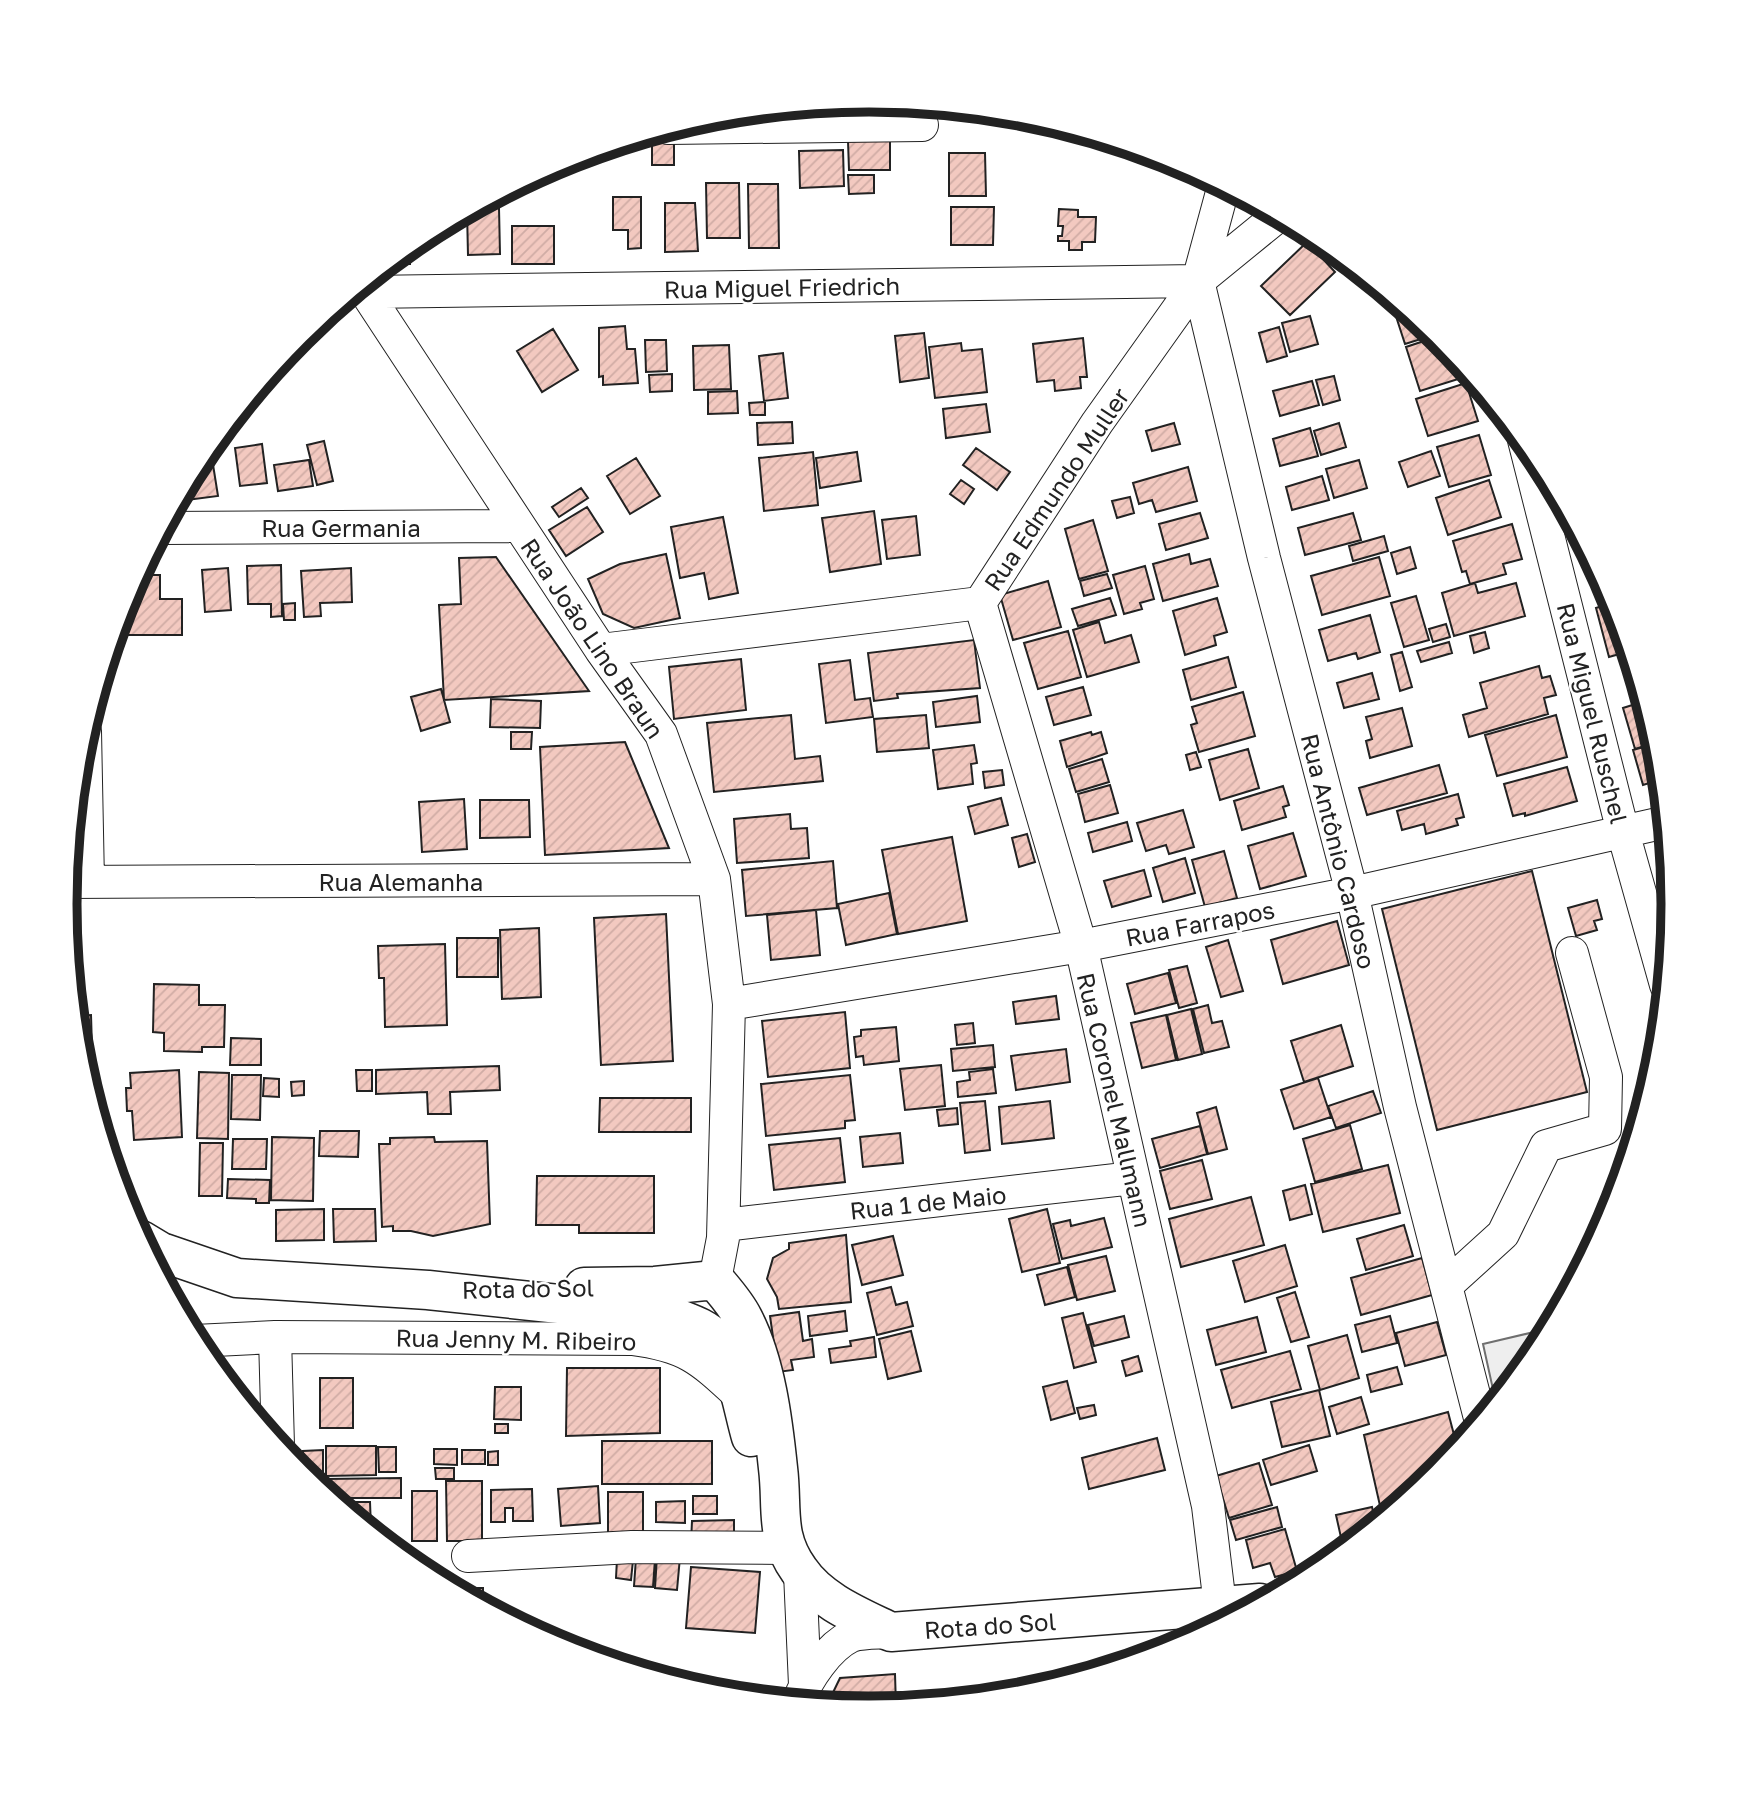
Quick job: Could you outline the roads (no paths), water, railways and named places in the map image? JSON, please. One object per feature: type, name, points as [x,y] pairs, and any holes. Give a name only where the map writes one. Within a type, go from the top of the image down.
[{"type":"highway","name":"Rota do Sol","points":[[156,1249],[237,1278],[428,1290],[672,1316],[695,1325],[715,1339],[730,1364],[763,1481],[788,1545],[834,1603],[891,1632],[1120,1616],[1240,1604]]},
{"type":"highway","points":[[171,1278],[237,1278]]},
{"type":"highway","name":"Rota do Sol","points":[[428,1290],[655,1286],[715,1280]]},
{"type":"highway","points":[[550,1305],[680,1298],[692,1295],[715,1280]]},
{"type":"highway","points":[[715,1280],[715,1339]]},
{"type":"highway","points":[[715,1280],[743,1317],[754,1343],[773,1431],[788,1545]]},
{"type":"street","points":[[713,127],[922,125]]},
{"type":"street","name":"Rua Edmundo Muller","points":[[601,650],[979,603],[1097,423],[1198,281],[1222,194]]},
{"type":"street","points":[[1198,281],[1271,221]]},
{"type":"street","name":"Rua Miguel Friedrich","points":[[370,289],[1198,281]]},
{"type":"street","name":"Rua Antônio Cardoso","points":[[1198,281],[1264,558],[1352,893],[1400,1107],[1448,1284],[1478,1411]]},
{"type":"street","name":"Rua João Lino Braun","points":[[366,292],[601,650],[661,734],[714,879],[729,1003],[724,1225],[715,1280]]},
{"type":"street","name":"Rua Miguel Ruschel","points":[[1531,469],[1623,831],[1659,962]]},
{"type":"street","name":"Rua Germania","points":[[172,528],[519,526]]},
{"type":"street","name":"Rua Coronel Mallmann","points":[[979,603],[1081,946],[1208,1506],[1220,1605]]},
{"type":"street","name":"Rua Farrapos","points":[[729,1003],[1081,946],[1352,893],[1657,824]]},
{"type":"street","name":"Rua Alemanha","points":[[78,882],[714,879]]},
{"type":"street","points":[[1448,1284],[1503,1234],[1546,1146],[1605,1129],[1606,1077],[1572,953]]},
{"type":"street","name":"Rua 1 de Maio","points":[[724,1225],[1133,1178]]},
{"type":"street","points":[[275,1337],[278,1431]]},
{"type":"street","name":"Rua Jenny M. Ribeiro","points":[[209,1340],[275,1337],[632,1339],[664,1343],[691,1353],[740,1396]]},
{"type":"street","points":[[468,1556],[632,1547],[788,1545],[801,1693]]},
{"type":"street","points":[[801,1693],[831,1653],[853,1635],[891,1632]]}]
